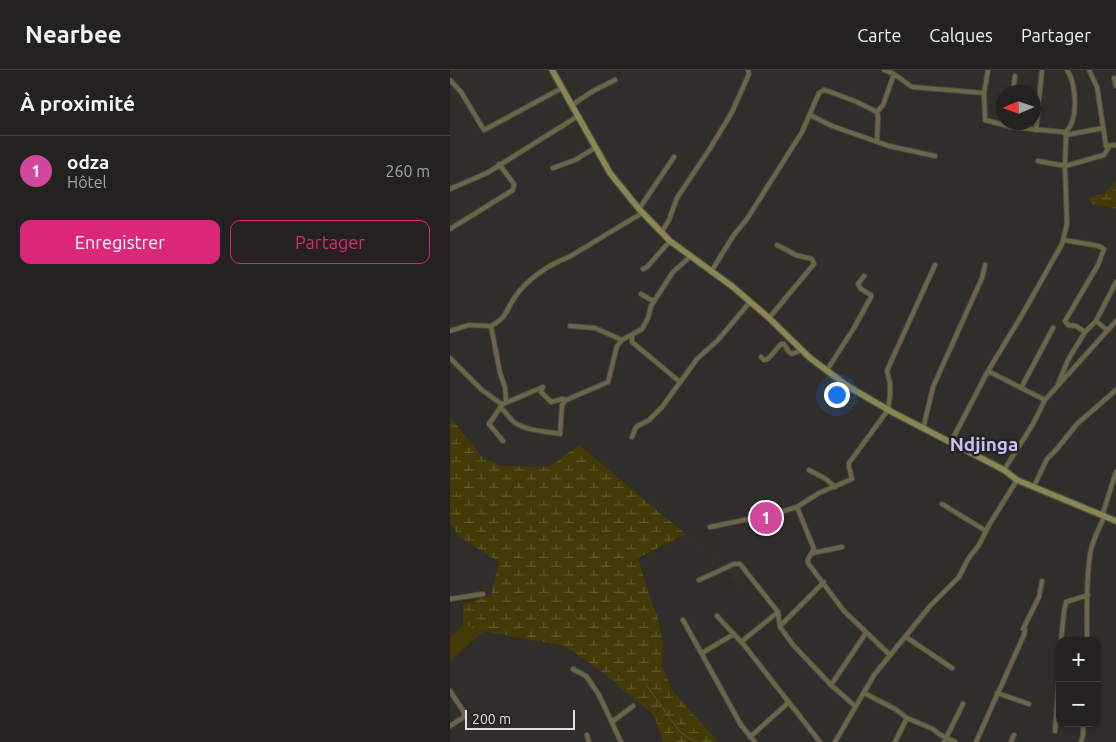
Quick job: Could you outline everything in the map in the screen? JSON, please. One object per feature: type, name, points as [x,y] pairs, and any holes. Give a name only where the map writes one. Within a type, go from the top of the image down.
[{"type":"street","points":[[552,70],[610,173],[640,211],[670,241],[750,302],[802,350],[849,387],[888,410],[1004,470],[1016,480],[1116,522]]},
{"type":"street","points":[[661,232],[669,220],[677,198],[732,112],[749,74],[748,70]]},
{"type":"street","points":[[884,70],[894,74],[912,87],[984,93]]},
{"type":"street","points":[[988,70],[984,93],[985,120],[996,122]]},
{"type":"street","points":[[1040,85],[1042,70]]},
{"type":"street","points":[[951,443],[950,441],[988,371],[1064,240],[1067,224],[1064,166],[1065,134],[1071,127],[1074,116],[1073,84],[1067,70]]},
{"type":"street","points":[[1089,70],[1097,87],[1106,146],[1109,147]]},
{"type":"street","points":[[877,141],[877,112],[883,105],[894,74]]},
{"type":"street","points":[[1014,85],[1015,76]]},
{"type":"street","points":[[1114,78],[1116,86]]},
{"type":"street","points":[[450,80],[461,92],[484,130],[562,88]]},
{"type":"street","points":[[572,105],[592,91],[615,80]]},
{"type":"street","points":[[711,272],[802,132],[819,93],[824,90],[857,102],[877,112]]},
{"type":"street","points":[[810,115],[832,126],[890,146],[935,156]]},
{"type":"street","points":[[450,189],[487,173],[578,116]]},
{"type":"street","points":[[1036,130],[1063,132],[1065,134],[1103,128]]},
{"type":"street","points":[[1038,161],[1064,166],[1104,155],[1109,147],[1116,145]]},
{"type":"street","points":[[553,168],[575,160],[595,148]]},
{"type":"street","points":[[450,331],[468,325],[491,326],[502,320],[508,313],[515,296],[533,278],[640,211],[674,157]]},
{"type":"street","points":[[450,229],[513,190],[514,184],[499,164]]},
{"type":"street","points":[[1064,240],[1099,246],[1104,249],[1098,265],[1065,321],[1068,325],[1076,326],[1085,332]]},
{"type":"street","points":[[643,269],[670,241]]},
{"type":"street","points":[[769,318],[814,264],[812,259],[777,245]]},
{"type":"street","points":[[450,358],[482,390],[503,404],[513,421],[532,429],[560,434],[562,405],[566,400],[608,382],[618,346],[622,340],[642,329],[655,300],[673,272],[691,256]]},
{"type":"street","points":[[710,527],[773,514],[796,507],[852,479],[849,462],[888,410],[890,389],[887,371],[934,265]]},
{"type":"street","points":[[923,429],[933,387],[982,278],[985,266]]},
{"type":"street","points":[[827,370],[871,297],[858,284],[864,276]]},
{"type":"street","points":[[1056,388],[1068,360],[1085,332],[1096,321],[1116,282]]},
{"type":"street","points":[[641,294],[651,300],[655,300]]},
{"type":"street","points":[[632,437],[636,427],[650,420],[662,407],[697,359],[718,340],[750,302]]},
{"type":"street","points":[[1096,321],[1107,330]]},
{"type":"street","points":[[1004,470],[1034,424],[1045,400],[1116,321]]},
{"type":"street","points":[[491,326],[500,373],[505,387],[503,404],[489,424],[503,441]]},
{"type":"street","points":[[570,326],[595,328],[622,340]]},
{"type":"street","points":[[1022,388],[1053,328]]},
{"type":"street","points":[[632,336],[632,342],[680,382]]},
{"type":"street","points":[[761,357],[764,360],[768,359],[781,344],[784,344],[792,354],[802,350]]},
{"type":"street","points":[[988,371],[1045,400]]},
{"type":"street","points":[[503,404],[542,388],[542,392],[550,402],[566,400]]},
{"type":"street","points":[[1034,486],[1047,459],[1077,424],[1116,390]]},
{"type":"street","points":[[809,470],[835,487]]},
{"type":"street","points":[[1087,637],[1090,553],[1116,472]]},
{"type":"street","points":[[835,742],[874,676],[931,605],[959,577],[1016,480]]},
{"type":"street","points":[[942,504],[986,531]]},
{"type":"street","points":[[796,507],[813,546],[813,553]]},
{"type":"street","points":[[842,547],[813,553],[808,559],[808,563],[844,611],[890,655]]},
{"type":"street","points":[[699,580],[734,564],[740,564],[778,612],[780,627],[794,646],[855,706]]},
{"type":"street","points":[[780,627],[824,582]]},
{"type":"street","points":[[976,742],[1024,635],[1025,630],[1023,629],[1039,597],[1042,582]]},
{"type":"street","points":[[450,599],[483,594]]},
{"type":"street","points":[[1062,637],[1066,602],[1088,595]]},
{"type":"street","points":[[742,642],[778,612]]},
{"type":"street","points":[[717,616],[742,642],[820,742]]},
{"type":"street","points":[[683,620],[742,724],[755,742]]},
{"type":"street","points":[[831,684],[866,633]]},
{"type":"street","points":[[702,653],[734,634]]},
{"type":"street","points":[[906,637],[952,668]]},
{"type":"street","points":[[573,669],[586,676],[599,695],[621,742]]},
{"type":"street","points":[[450,690],[464,712],[464,717],[450,726]]},
{"type":"street","points":[[997,692],[1029,704]]},
{"type":"street","points":[[864,693],[895,709],[907,718],[933,729],[945,740],[955,742]]},
{"type":"street","points":[[750,736],[789,702]]},
{"type":"street","points":[[945,740],[964,704]]},
{"type":"street","points":[[612,722],[633,706]]},
{"type":"street","points":[[894,742],[907,718]]},
{"type":"street","points":[[1055,731],[1056,725]]},
{"type":"street","points":[[1080,742],[1084,727]]},
{"type":"street","points":[[587,736],[588,742]]},
{"type":"street","points":[[1011,742],[1014,736]]},
{"type":"green space","points":[[1116,180],[1116,209],[1092,204],[1089,198],[1106,192]]},
{"type":"green space","points":[[450,417],[481,456],[501,466],[549,467],[579,445],[686,534],[638,558],[658,619],[663,644],[662,666],[672,690],[718,742],[663,742],[654,715],[597,668],[565,646],[484,631],[463,625],[463,604],[491,595],[499,562],[458,536],[450,522]]},
{"type":"green space","points":[[705,550],[732,573],[743,592],[730,572]]},
{"type":"green space","points":[[463,625],[484,631],[450,661],[450,638]]},
{"type":"waterway","points":[[647,686],[680,732],[697,742]]},
{"type":"place","name":"odza","points":[[766,518]]},
{"type":"district","name":"Ndjinga","points":[[984,444]]}]
